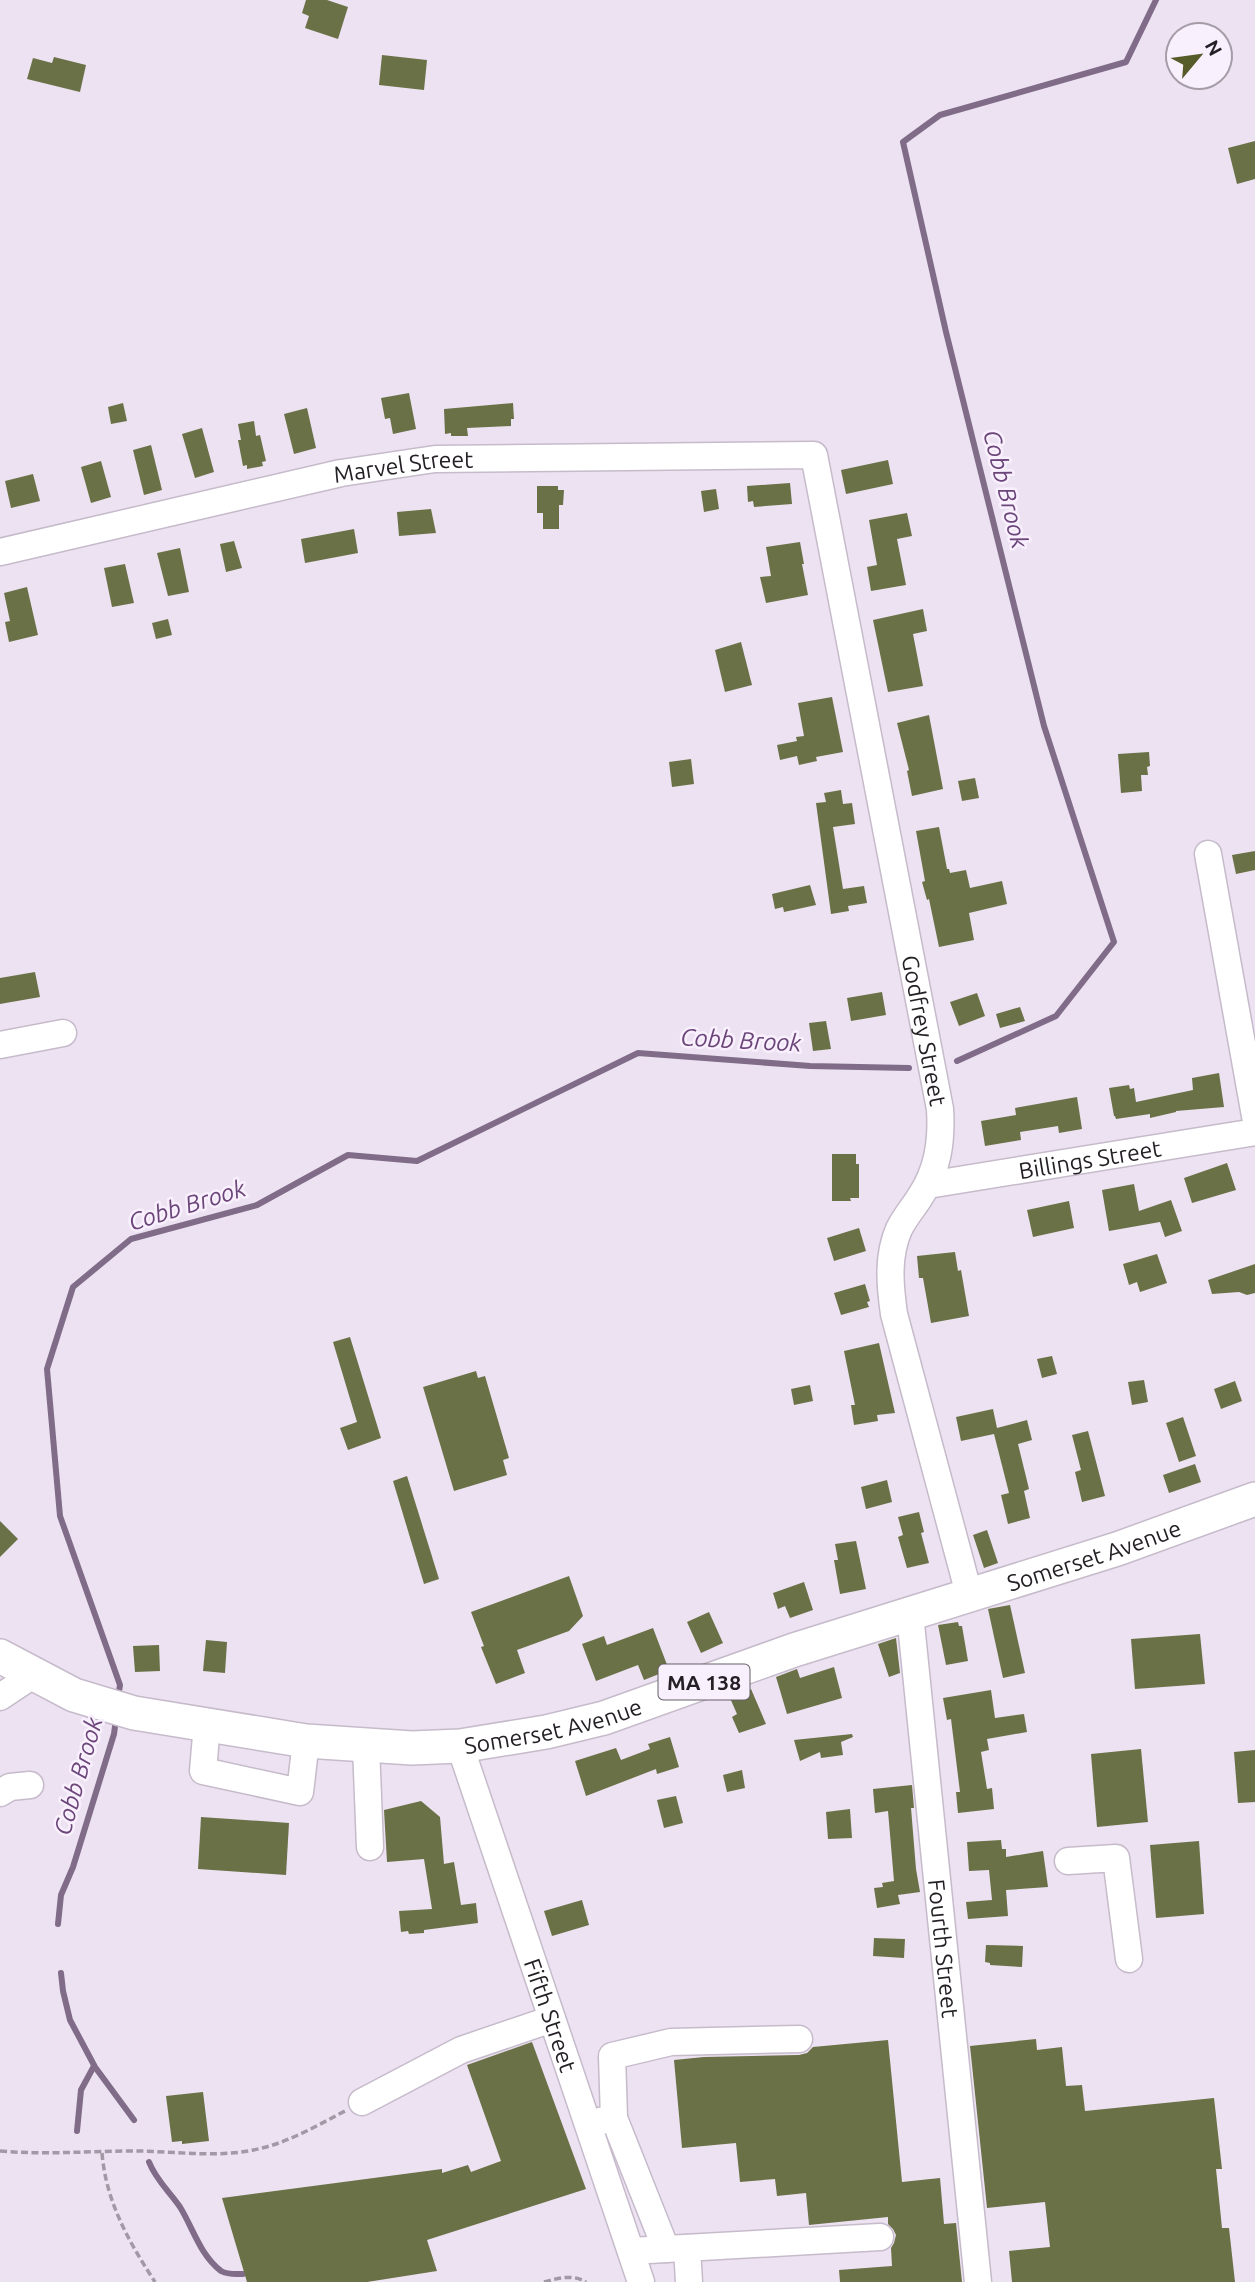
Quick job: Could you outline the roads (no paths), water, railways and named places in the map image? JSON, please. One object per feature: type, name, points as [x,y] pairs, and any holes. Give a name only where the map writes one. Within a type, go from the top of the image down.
[{"type":"main road","name":"Somerset Avenue","points":[[0,1656],[74,1695],[121,1709],[306,1741],[412,1748],[460,1746],[546,1732],[604,1718],[794,1650],[1117,1549],[1255,1500]]},
{"type":"street","name":"Marvel Street","points":[[0,552],[306,481],[435,459],[814,455]]},
{"type":"street","name":"Godfrey Street","points":[[814,455],[940,1109],[942,1133],[939,1151],[928,1185],[898,1231],[892,1257],[890,1285],[894,1314],[969,1594]]},
{"type":"street","points":[[1208,854],[1255,1116]]},
{"type":"street","points":[[0,1045],[63,1033]]},
{"type":"street","name":"Billings Street","points":[[928,1185],[1255,1132]]},
{"type":"street","name":"Fourth Street","points":[[910,1614],[978,2282]]},
{"type":"street","points":[[0,1697],[33,1675]]},
{"type":"street","points":[[207,1724],[204,1771],[300,1792],[306,1741]]},
{"type":"street","points":[[366,1746],[370,1847]]},
{"type":"street","name":"Fifth Street","points":[[460,1746],[641,2282]]},
{"type":"street","points":[[0,1793],[10,1787],[30,1785]]},
{"type":"street","points":[[1068,1861],[1116,1858],[1129,1959]]},
{"type":"street","points":[[362,2102],[461,2050],[552,2019]]},
{"type":"street","points":[[689,2282],[677,2249],[614,2118],[612,2056],[671,2042],[799,2039]]},
{"type":"street","points":[[588,2125],[614,2118]]},
{"type":"street","points":[[631,2251],[880,2237]]},
{"type":"waterway","name":"Cobb Brook","points":[[957,1061],[1056,1016],[1114,942],[1044,726],[946,332],[903,142],[940,115],[1126,62],[1156,0]]},
{"type":"waterway","name":"Cobb Brook","points":[[118,1697],[120,1685],[60,1516],[47,1369],[73,1287],[131,1239],[257,1205],[348,1155],[417,1161],[638,1053],[810,1066],[909,1068]]},
{"type":"waterway","name":"Cobb Brook","points":[[58,1924],[61,1895],[73,1867],[114,1734],[116,1719]]},
{"type":"waterway","name":"Cobb Brook","points":[[61,1973],[70,2020],[95,2067],[134,2120]]},
{"type":"waterway","points":[[77,2131],[81,2090],[94,2066]]},
{"type":"waterway","name":"Cobb Brook","points":[[149,2162],[180,2207],[214,2265],[224,2272],[243,2274]]}]
